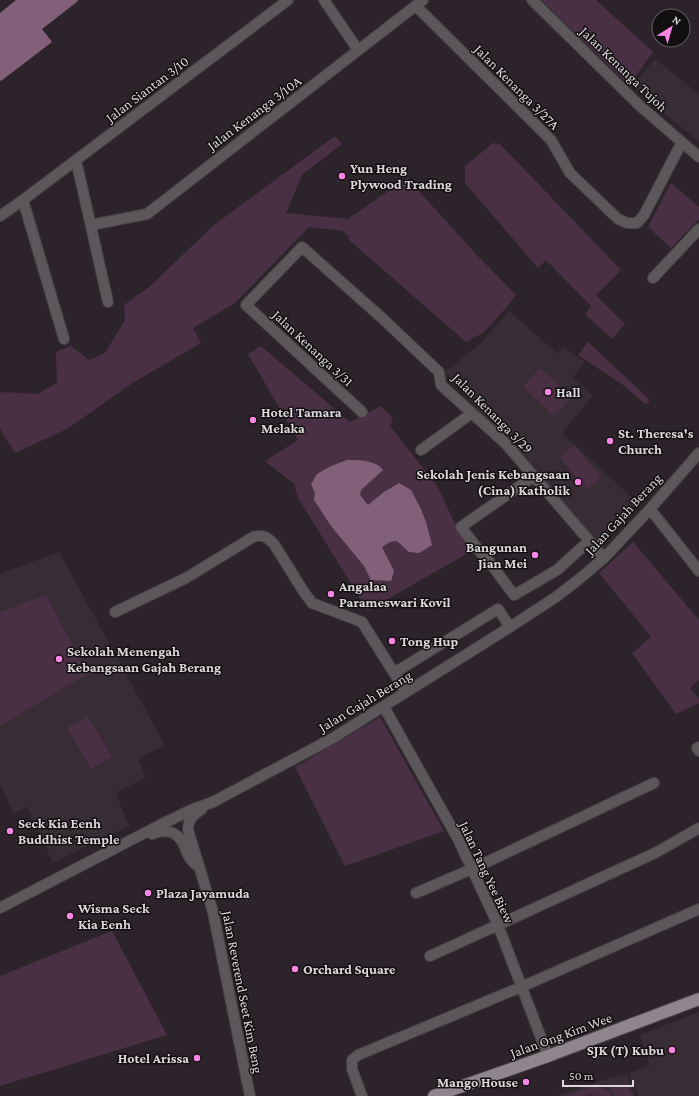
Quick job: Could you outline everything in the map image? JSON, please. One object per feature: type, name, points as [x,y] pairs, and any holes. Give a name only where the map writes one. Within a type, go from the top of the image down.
[{"type":"main road","name":"Jalan Ong Kim Wee","points":[[434,1096],[548,1056],[699,999]]},
{"type":"street","name":"Jalan Siantan 3/10","points":[[0,216],[288,0]]},
{"type":"street","points":[[324,0],[358,50]]},
{"type":"street","name":"Jalan Kenanga Tujoh","points":[[532,0],[640,106],[699,157]]},
{"type":"street","name":"Jalan Kenanga 3/10A","points":[[91,225],[147,214],[420,3]]},
{"type":"street","name":"Jalan Kenanga 3/27A","points":[[420,3],[551,140],[570,173],[618,219],[627,223],[637,223],[644,215],[682,142]]},
{"type":"street","points":[[76,160],[108,302]]},
{"type":"street","points":[[23,200],[64,339]]},
{"type":"street","points":[[653,278],[699,229]]},
{"type":"street","name":"Jalan Kenanga 3/29","points":[[246,305],[302,247],[382,318],[439,372],[441,385],[506,444],[604,558]]},
{"type":"street","name":"Jalan Kenanga 3/31","points":[[246,305],[362,412]]},
{"type":"street","points":[[421,450],[472,413]]},
{"type":"street","name":"Jalan Gajah Berang","points":[[0,908],[130,842],[160,825],[191,810],[213,802],[333,738],[556,598],[604,558],[650,509],[699,453]]},
{"type":"street","points":[[534,476],[460,527],[480,553],[488,560],[514,595],[557,570],[589,541]]},
{"type":"street","points":[[650,509],[699,571]]},
{"type":"street","points":[[115,612],[186,578],[253,537],[260,535],[268,538],[274,544],[312,603],[362,622],[406,692]]},
{"type":"street","points":[[394,673],[498,609],[510,627]]},
{"type":"street","name":"Jalan Tang Yee Biew","points":[[384,707],[458,839],[498,925],[548,1056]]},
{"type":"street","points":[[699,747],[697,748],[699,751]]},
{"type":"street","points":[[416,893],[472,869],[654,783]]},
{"type":"street","name":"Jalan Reverend Seet Kim Beng","points":[[213,802],[191,817],[188,824],[188,830],[213,912],[246,1094]]},
{"type":"street","points":[[430,956],[655,853],[699,828]]},
{"type":"street","name":"Jalan Reverend Seet Kim Beng","points":[[130,842],[165,830],[178,835],[188,855],[200,871]]},
{"type":"street","points":[[362,1096],[352,1069],[352,1060],[358,1055],[521,987],[699,909]]},
{"type":"shaded area","points":[[16,0],[78,1],[42,29],[52,42],[1,81],[0,13]]},
{"type":"shaded area","points":[[541,0],[596,0],[653,52],[629,85]]},
{"type":"shaded area","points":[[655,59],[699,94],[699,142],[632,86]]},
{"type":"shaded area","points":[[335,136],[342,144],[302,175],[286,213],[348,219],[407,178],[474,252],[516,295],[483,333],[466,342],[348,239],[350,237],[343,231],[309,227],[235,303],[193,328],[201,343],[131,384],[67,429],[15,453],[0,429],[0,393],[37,394],[57,383],[56,352],[71,346],[89,360],[105,353],[125,320],[124,305],[149,287],[214,225]]},
{"type":"shaded area","points":[[493,143],[500,144],[621,270],[596,295],[625,324],[612,339],[585,314],[591,306],[546,260],[538,268],[465,183],[465,166]]},
{"type":"shaded area","points":[[671,183],[699,207],[699,219],[671,248],[648,227]]},
{"type":"shaded area","points":[[509,311],[557,353],[564,347],[585,362],[573,377],[593,396],[562,433],[639,504],[600,546],[445,372],[482,342]]},
{"type":"shaded area","points":[[588,342],[650,400],[646,405],[623,385],[578,355]]},
{"type":"shaded area","points":[[261,346],[350,422],[381,406],[393,418],[390,426],[438,487],[453,520],[467,540],[468,553],[367,611],[298,498],[294,484],[265,461],[298,440],[248,354]]},
{"type":"shaded area","points":[[540,368],[572,397],[554,416],[523,387]]},
{"type":"shaded area","points":[[574,445],[601,477],[587,490],[560,458]]},
{"type":"shaded area","points":[[347,460],[371,462],[383,470],[361,490],[360,495],[368,505],[384,492],[399,483],[411,490],[426,522],[432,545],[419,553],[409,552],[397,541],[390,542],[382,547],[394,571],[391,581],[371,580],[364,566],[331,526],[314,500],[315,493],[311,484],[317,474],[331,466]]},
{"type":"shaded area","points":[[633,542],[699,620],[699,679],[690,688],[699,699],[699,703],[676,714],[632,653],[651,637],[599,573]]},
{"type":"shaded area","name":"Sekolah Menengah Kebangsaan Gajah Berang","points":[[59,552],[165,745],[138,759],[146,777],[116,793],[129,826],[53,863],[27,807],[14,814],[0,785],[0,574]]},
{"type":"shaded area","points":[[46,595],[87,674],[0,726],[0,612]]},
{"type":"shaded area","points":[[88,716],[112,757],[91,769],[67,728]]},
{"type":"shaded area","points":[[380,717],[444,831],[345,866],[295,767]]},
{"type":"shaded area","points":[[112,931],[167,1035],[0,1086],[0,976]]},
{"type":"shaded area","name":"SJK (T) Kubu","points":[[699,1012],[699,1096],[639,1096],[629,1073],[649,1065],[640,1035]]},
{"type":"shaded area","points":[[627,1074],[635,1096],[556,1096],[609,1078]]},
{"type":"shaded area","points":[[626,1082],[632,1096],[615,1096],[611,1088]]},
{"type":"shaded area","points":[[590,1087],[603,1088],[613,1096],[602,1096],[597,1093],[597,1096],[591,1096],[595,1094],[591,1093],[584,1096],[566,1096]]},
{"type":"place","name":"Yun Heng Plywood Trading","points":[[342,176]]},
{"type":"place","name":"Hall","points":[[548,392]]},
{"type":"place","name":"Hotel Tamara Melaka","points":[[253,420]]},
{"type":"place","name":"St. Theresa's Church","points":[[610,441]]},
{"type":"place","name":"Sekolah Jenis Kebangsaan (Cina) Katholik","points":[[578,482]]},
{"type":"place","name":"Bangunan Jian Mei","points":[[535,555]]},
{"type":"place","name":"Angalaa Parameswari Kovil","points":[[331,594]]},
{"type":"place","name":"Tong Hup","points":[[392,641]]},
{"type":"place","name":"Sekolah Menengah Kebangsaan Gajah Berang","points":[[59,659]]},
{"type":"place","name":"Seck Kia Eenh Buddhist Temple","points":[[10,831]]},
{"type":"place","name":"Plaza Jayamuda","points":[[148,893]]},
{"type":"place","name":"Wisma Seck Kia Eenh","points":[[70,916]]},
{"type":"place","name":"Orchard Square","points":[[295,969]]},
{"type":"place","name":"SJK (T) Kubu","points":[[672,1050]]},
{"type":"place","name":"Hotel Arissa","points":[[197,1058]]},
{"type":"place","name":"Mango House","points":[[526,1082]]}]
